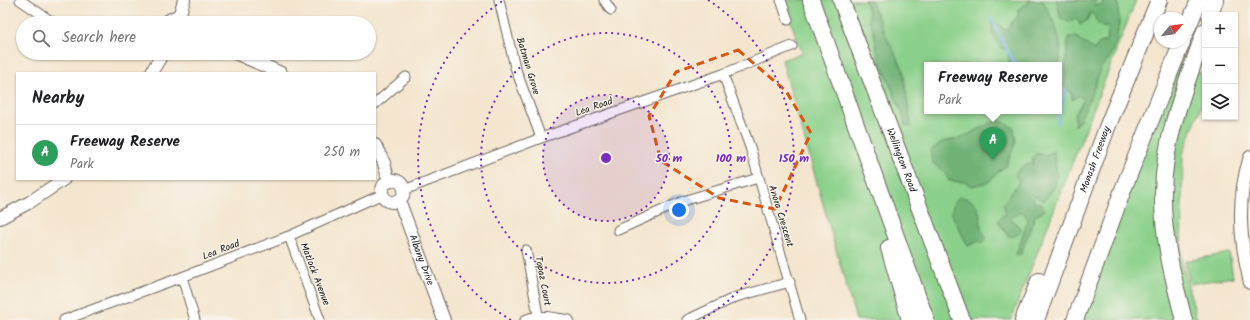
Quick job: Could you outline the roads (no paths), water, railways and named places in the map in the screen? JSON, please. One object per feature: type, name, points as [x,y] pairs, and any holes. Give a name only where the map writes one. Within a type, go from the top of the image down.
[{"type":"highway","points":[[811,0],[926,320]]},
{"type":"highway","name":"Wellington Road","points":[[841,0],[962,320]]},
{"type":"highway","name":"Monash Freeway","points":[[1036,320],[1108,125],[1159,0]]},
{"type":"highway","points":[[1190,22],[1199,0]]},
{"type":"highway","points":[[1211,12],[1215,0]]},
{"type":"highway","points":[[1184,320],[1172,275],[1165,232],[1163,191],[1168,146],[1182,98],[1202,40]]},
{"type":"highway","points":[[1075,320],[1124,187],[1180,48]]},
{"type":"highway","points":[[1023,320],[1108,125]]},
{"type":"highway","points":[[859,136],[910,320]]},
{"type":"street","points":[[20,0],[44,16]]},
{"type":"street","points":[[182,16],[184,0]]},
{"type":"street","name":"Batman Grove","points":[[499,0],[515,67],[541,138]]},
{"type":"street","points":[[604,0],[611,10]]},
{"type":"street","points":[[781,0],[788,20]]},
{"type":"street","name":"Lea Road","points":[[402,195],[541,138],[723,74],[792,46]]},
{"type":"street","points":[[152,72],[159,60]]},
{"type":"street","points":[[248,60],[266,70],[276,72]]},
{"type":"street","name":"Anora Crescent","points":[[723,74],[750,148],[800,320]]},
{"type":"street","points":[[376,103],[406,77]]},
{"type":"street","points":[[376,147],[384,163],[389,182]]},
{"type":"street","points":[[1250,157],[1244,179],[1240,214],[1242,249],[1250,283]]},
{"type":"street","points":[[618,230],[683,201],[758,178]]},
{"type":"street","points":[[0,218],[30,202],[63,180]]},
{"type":"street","points":[[389,182],[400,183],[402,195],[389,201],[383,194],[384,187],[389,182]]},
{"type":"street","name":"Lea Road","points":[[64,320],[288,236],[383,194]]},
{"type":"street","name":"Albany Drive","points":[[402,195],[444,320]]},
{"type":"street","name":"Matlock Avenue","points":[[288,236],[320,320]]},
{"type":"street","name":"Topaz Court","points":[[526,250],[538,315]]},
{"type":"street","points":[[182,277],[195,320]]},
{"type":"street","points":[[687,320],[736,297],[790,282]]},
{"type":"street","points":[[525,320],[538,315],[568,320]]},
{"type":"waterway","points":[[991,18],[1013,62]]},
{"type":"waterway","points":[[1062,105],[1066,90]]},
{"type":"waterway","points":[[1057,123],[1059,114]]},
{"type":"place","name":"Freeway Reserve","points":[[993,160]]}]
